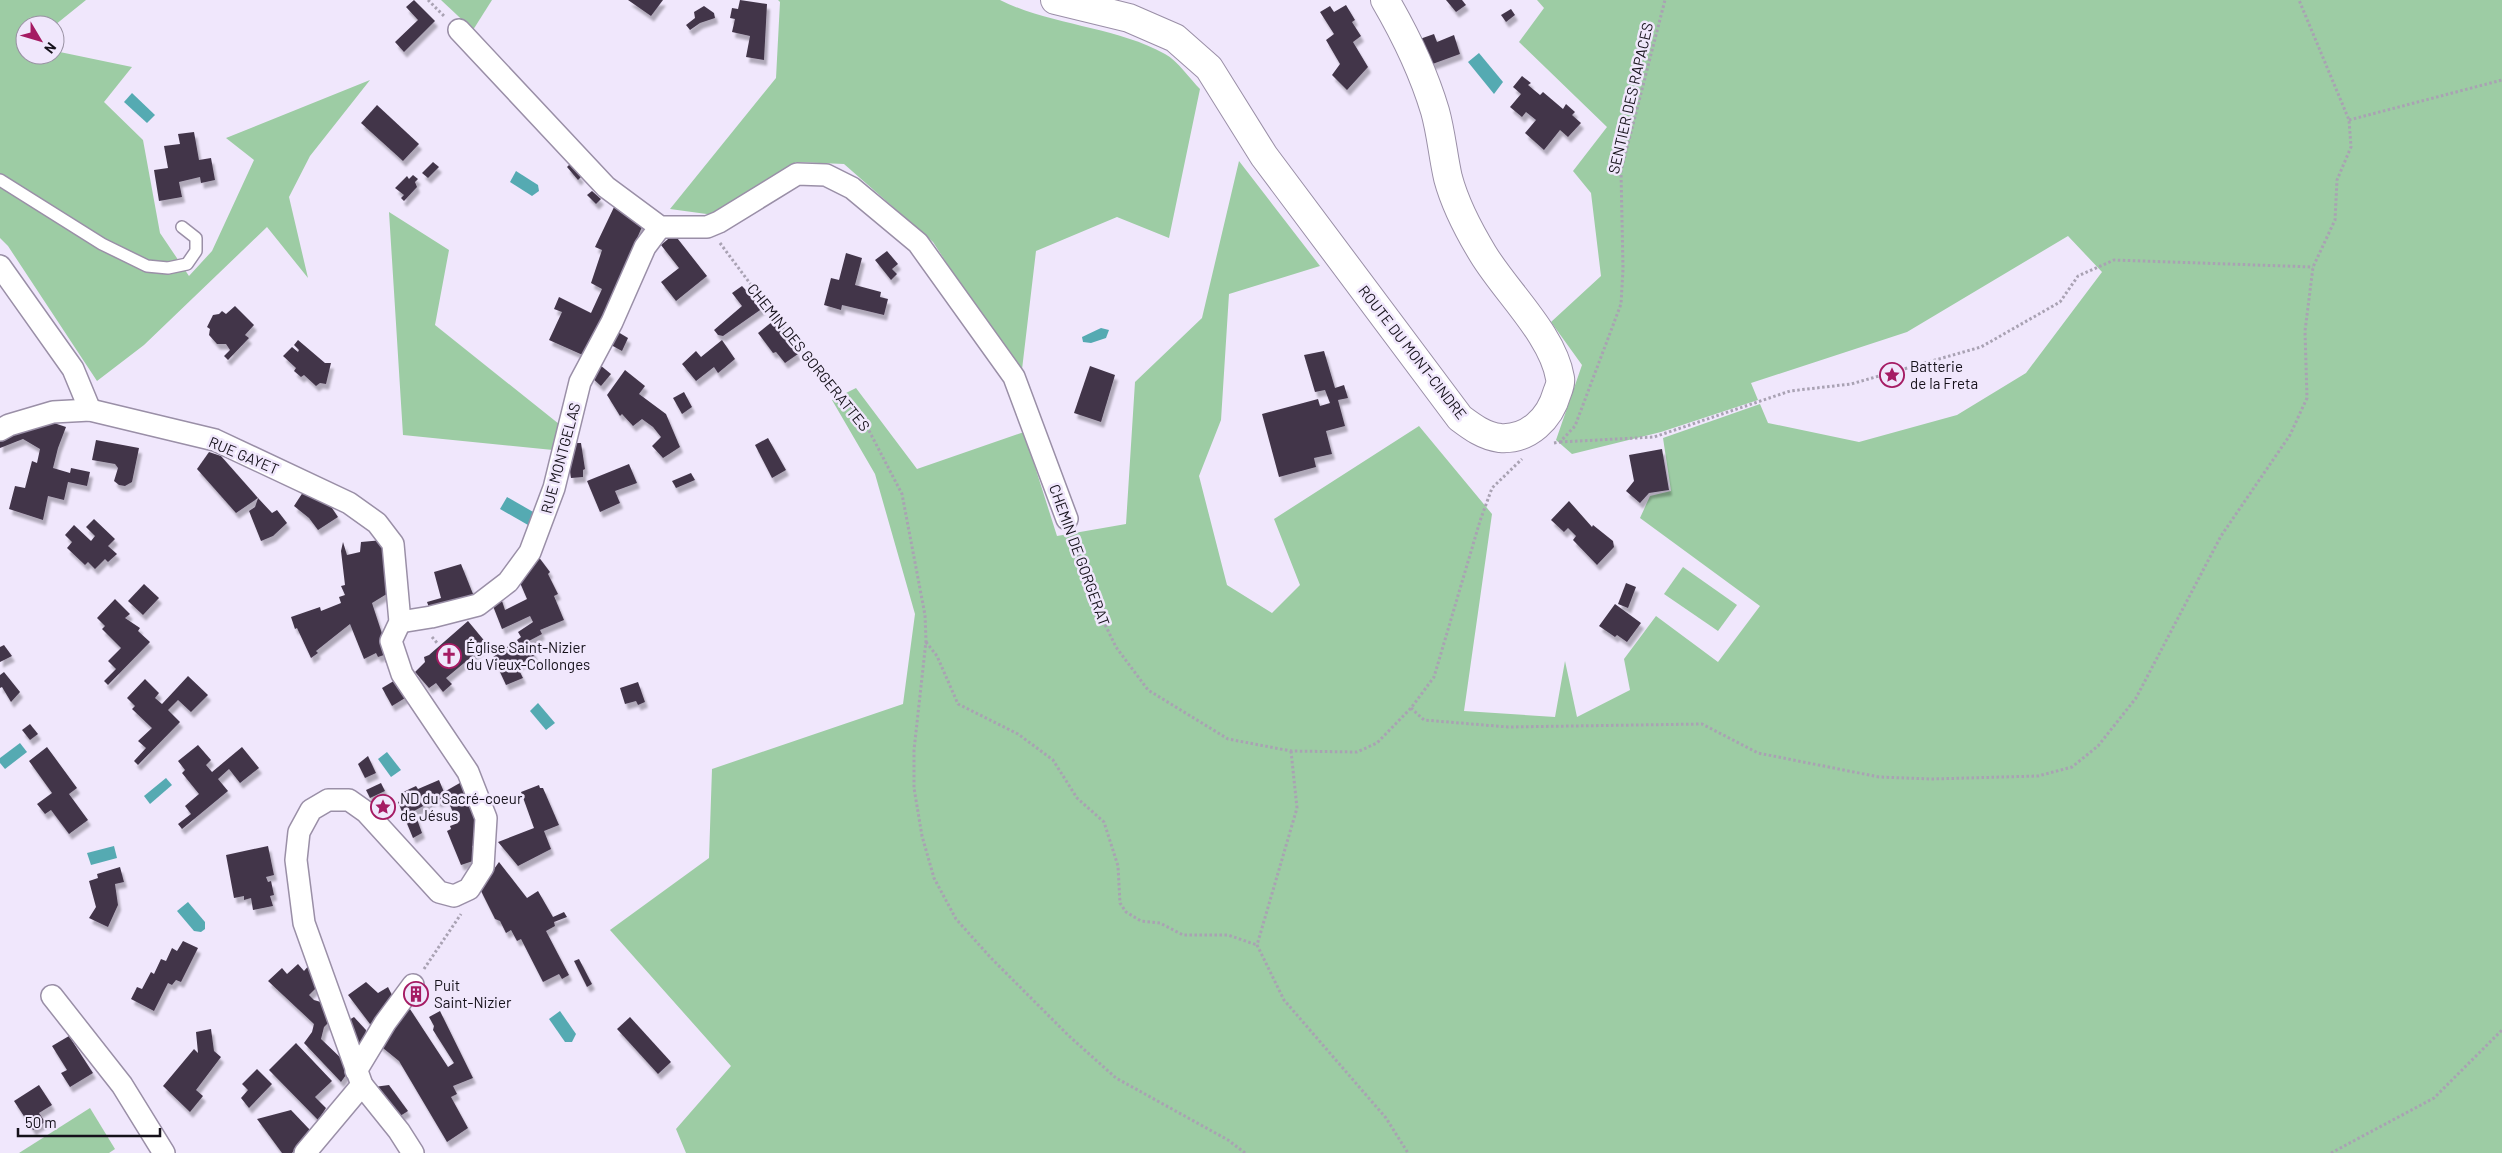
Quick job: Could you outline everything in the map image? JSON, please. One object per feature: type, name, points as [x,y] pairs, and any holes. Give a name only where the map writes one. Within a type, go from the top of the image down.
[{"type":"street","name":"ROUTE DU MONT-CINDRE","points":[[1055,0],[1129,18],[1175,38],[1209,68],[1264,156],[1460,418],[1480,433],[1500,438],[1520,436],[1537,426],[1553,408],[1561,381],[1554,354],[1483,254],[1464,219],[1449,178],[1436,113],[1424,77],[1409,42],[1385,0]]},
{"type":"street","points":[[459,30],[606,187],[660,227],[707,227]]},
{"type":"street","name":"CHEMIN DE GORGERAT","points":[[707,227],[797,174],[826,175],[852,188],[918,243],[940,271],[1014,377],[1067,519]]},
{"type":"street","name":"RUE MONTGELAS","points":[[400,622],[431,617],[478,605],[508,582],[530,552],[554,488],[580,382],[612,322],[645,247],[660,227]]},
{"type":"street","points":[[0,266],[73,369],[90,410]]},
{"type":"street","name":"RUE GAYET","points":[[0,430],[9,425],[53,412],[90,410],[215,440],[349,503],[377,523],[393,544],[400,622]]},
{"type":"street","points":[[400,622],[392,641],[402,674],[468,772],[486,818],[483,867],[469,890],[454,896],[439,892],[366,812],[349,800],[328,800],[311,810],[300,832],[296,860],[304,924],[359,1078],[413,1153]]},
{"type":"street","points":[[305,1153],[359,1078],[385,1023],[413,985]]},
{"type":"street","points":[[52,996],[122,1085],[164,1153]]},
{"type":"lane","points":[[0,180],[102,244],[147,266],[168,268],[187,264],[196,251],[196,238],[182,228]]},
{"type":"path","name":"SENTIER DES RAPACES","points":[[1560,442],[1575,426],[1621,304],[1624,269],[1621,171],[1665,0]]},
{"type":"path","points":[[1411,708],[1424,720],[1508,727],[1702,724],[1758,753],[1879,777],[1932,780],[2038,776],[2072,767],[2098,746],[2136,698],[2221,536],[2293,427],[2307,398],[2305,331],[2313,267],[2335,220],[2337,180],[2351,147],[2349,120],[2299,0]]},
{"type":"path","points":[[2349,120],[2502,80]]},
{"type":"path","name":"CHEMIN DES GORGERATTES","points":[[707,227],[798,348],[864,421],[902,494],[925,614],[926,641],[914,750],[914,788],[922,836],[934,878],[956,919],[991,958],[1069,1036],[1116,1078],[1228,1140],[1245,1153]]},
{"type":"path","points":[[1552,443],[1654,438],[1790,391],[1851,384],[1981,347],[2060,302],[2078,276],[2114,260],[2313,267]]},
{"type":"path","name":"CHEMIN DE GORGERAT","points":[[1067,519],[1095,604],[1116,647],[1148,690],[1228,739],[1291,751],[1357,752],[1377,743],[1411,708],[1434,678],[1480,521],[1492,488],[1529,454]]},
{"type":"path","points":[[431,636],[438,644]]},
{"type":"path","points":[[926,641],[937,656],[958,704],[1018,734],[1053,760],[1077,798],[1104,822],[1118,866],[1120,903],[1126,912],[1141,921],[1160,923],[1183,935],[1228,936],[1257,945]]},
{"type":"path","points":[[1291,751],[1297,808],[1257,945],[1284,1000],[1386,1118],[1408,1153]]},
{"type":"path","points":[[413,985],[460,914],[469,890]]},
{"type":"path","points":[[2331,1153],[2434,1098],[2502,1030]]},
{"type":"green space","points":[[0,0],[86,0],[65,17],[65,15],[15,15],[15,65],[65,65],[65,53],[132,67],[104,102],[143,140],[160,233],[189,276],[212,251],[254,160],[226,138],[370,80],[310,156],[289,197],[308,278],[267,227],[144,345],[97,381],[8,246],[0,238]]},
{"type":"green space","points":[[441,0],[492,0],[473,30]]},
{"type":"green space","points":[[778,0],[1000,0],[1020,9],[1125,37],[1170,57],[1200,89],[1169,238],[1117,217],[1036,251],[1021,378],[933,242],[844,164],[796,162],[714,215],[670,209],[776,78],[780,2]]},
{"type":"green space","points":[[1537,0],[2502,0],[2502,1153],[686,1153],[676,1129],[731,1066],[610,930],[709,858],[712,769],[903,704],[915,614],[875,474],[832,400],[856,388],[917,469],[1024,432],[1057,536],[1126,524],[1135,382],[1202,318],[1239,161],[1320,266],[1229,294],[1221,420],[1199,476],[1227,585],[1272,613],[1300,585],[1274,519],[1419,426],[1492,514],[1464,711],[1555,717],[1565,661],[1577,717],[1630,690],[1624,659],[1656,616],[1718,662],[1760,606],[1640,518],[1650,496],[1671,491],[1663,438],[1760,404],[1768,423],[1859,442],[1957,415],[2026,373],[2102,272],[2068,236],[1907,332],[1751,383],[1758,400],[1661,432],[1572,454],[1556,440],[1582,365],[1551,322],[1601,276],[1591,193],[1573,171],[1607,127],[1519,42],[1544,8]]},
{"type":"green space","points":[[389,212],[449,250],[435,325],[559,424],[553,450],[403,435]]},
{"type":"green space","points":[[1683,567],[1737,605],[1718,631],[1664,594]]},
{"type":"green space","points":[[90,1108],[115,1149],[109,1153],[19,1153]]},
{"type":"water","points":[[1479,53],[1503,82],[1494,94],[1468,62]]},
{"type":"water","points":[[132,93],[155,115],[147,123],[124,102]]},
{"type":"water","points":[[516,171],[538,185],[539,191],[532,196],[510,182]]},
{"type":"water","points":[[1101,328],[1109,330],[1106,338],[1091,343],[1083,342],[1082,337]]},
{"type":"water","points":[[507,497],[535,513],[528,525],[500,509]]},
{"type":"water","points":[[538,703],[555,723],[546,730],[530,711]]},
{"type":"water","points":[[20,743],[27,752],[5,769],[0,763],[0,758]]},
{"type":"water","points":[[387,752],[401,770],[391,777],[378,759]]},
{"type":"water","points":[[166,778],[172,785],[150,804],[144,796]]},
{"type":"water","points":[[114,846],[117,858],[91,865],[87,853]]},
{"type":"water","points":[[188,902],[205,922],[205,929],[201,932],[194,931],[177,911]]},
{"type":"water","points":[[560,1011],[576,1034],[572,1042],[565,1042],[549,1019]]},
{"type":"building","points":[[414,0],[435,21],[404,52],[395,42],[418,20],[406,7]]},
{"type":"building","points":[[628,0],[663,0],[651,16]]},
{"type":"building","points":[[740,0],[767,4],[764,60],[746,57],[750,36],[732,32],[735,19],[730,18],[732,8],[738,9]]},
{"type":"building","points":[[1446,0],[1462,0],[1466,5],[1456,12]]},
{"type":"building","points":[[1346,5],[1355,20],[1352,22],[1361,36],[1353,42],[1368,67],[1347,90],[1332,75],[1340,64],[1326,40],[1334,34],[1320,12],[1330,6],[1334,12]]},
{"type":"building","points":[[704,6],[714,13],[715,18],[700,23],[690,30],[686,25],[695,18],[694,12]]},
{"type":"building","points":[[1511,9],[1515,15],[1506,22],[1501,15]]},
{"type":"building","points":[[1434,34],[1437,42],[1454,35],[1460,54],[1427,66],[1417,40]]},
{"type":"building","points":[[1522,76],[1531,83],[1528,85],[1540,95],[1543,92],[1563,109],[1566,104],[1575,112],[1572,115],[1581,123],[1568,137],[1560,130],[1544,150],[1525,133],[1536,120],[1526,112],[1522,117],[1510,107],[1521,94],[1513,87]]},
{"type":"building","points":[[377,105],[419,144],[403,161],[361,123]]},
{"type":"building","points":[[194,132],[199,160],[211,158],[215,180],[201,183],[200,177],[179,182],[182,197],[159,201],[154,170],[168,168],[164,146],[180,144],[178,134]]},
{"type":"building","points":[[433,162],[439,167],[428,178],[422,173]]},
{"type":"building","points":[[570,164],[581,177],[578,180],[567,167]]},
{"type":"building","points":[[413,175],[418,179],[415,182],[417,187],[404,201],[401,198],[404,195],[395,188],[407,176],[409,179]]},
{"type":"building","points":[[592,191],[601,199],[596,204],[587,195]]},
{"type":"building","points":[[615,205],[645,220],[628,259],[616,295],[585,356],[549,340],[562,312],[554,309],[559,297],[591,313],[602,289],[591,283],[602,250],[595,247]]},
{"type":"building","points":[[674,234],[707,276],[676,301],[661,282],[679,268],[661,245]]},
{"type":"building","points":[[887,251],[898,264],[892,269],[897,274],[891,280],[875,260]]},
{"type":"building","points":[[846,253],[862,258],[855,285],[881,292],[880,297],[888,299],[884,315],[842,305],[841,310],[824,305],[831,278],[839,280]]},
{"type":"building","points":[[742,286],[763,308],[723,336],[718,335],[714,330],[742,306],[732,293]]},
{"type":"building","points":[[235,306],[254,325],[245,335],[249,338],[228,360],[224,356],[230,350],[226,344],[217,344],[209,335],[210,329],[207,327],[213,315],[219,314],[222,311],[226,314]]},
{"type":"building","points":[[773,321],[798,354],[785,363],[776,352],[773,353],[758,333]]},
{"type":"building","points":[[618,332],[628,338],[622,351],[611,345]]},
{"type":"building","points":[[298,340],[325,363],[331,363],[326,384],[320,383],[316,386],[304,375],[301,377],[294,371],[296,368],[283,356],[292,347],[298,352],[299,350],[294,345]]},
{"type":"building","points":[[722,340],[735,359],[718,373],[714,367],[696,381],[682,364],[696,351],[701,357]]},
{"type":"building","points":[[1324,351],[1335,388],[1344,385],[1348,398],[1338,400],[1345,426],[1326,431],[1332,454],[1314,458],[1316,467],[1279,477],[1262,414],[1318,399],[1320,406],[1330,403],[1325,390],[1315,392],[1304,355]]},
{"type":"building","points":[[600,365],[611,374],[601,386],[591,377]]},
{"type":"building","points":[[1090,366],[1115,375],[1101,422],[1074,413]]},
{"type":"building","points":[[625,370],[645,386],[639,394],[666,414],[680,447],[663,458],[652,446],[661,437],[653,427],[642,419],[633,426],[622,414],[620,416],[607,395]]},
{"type":"building","points":[[684,392],[692,407],[682,414],[673,398]]},
{"type":"building","points":[[42,419],[66,427],[53,468],[70,473],[71,468],[90,472],[87,486],[68,482],[64,500],[48,496],[43,520],[9,509],[15,486],[25,488],[32,461],[37,463],[40,449],[23,439],[0,448],[0,434],[12,436]]},
{"type":"building","points":[[768,438],[786,470],[772,478],[755,445]]},
{"type":"building","points":[[96,440],[139,448],[132,482],[125,486],[119,485],[114,481],[118,468],[115,464],[92,460]]},
{"type":"building","points":[[575,443],[581,443],[585,469],[583,470],[583,477],[571,478],[570,471],[567,471]]},
{"type":"building","points":[[1662,449],[1669,490],[1649,493],[1640,503],[1626,491],[1634,481],[1629,455]]},
{"type":"building","points":[[209,452],[221,456],[258,498],[236,513],[197,469]]},
{"type":"building","points":[[629,464],[637,483],[615,491],[620,503],[600,512],[587,481]]},
{"type":"building","points":[[691,473],[695,480],[676,488],[672,481]]},
{"type":"building","points":[[305,489],[330,505],[338,517],[318,530],[309,518],[294,506]]},
{"type":"building","points":[[258,498],[272,513],[277,510],[287,523],[273,536],[261,541],[249,511],[255,507]]},
{"type":"building","points":[[1569,501],[1592,527],[1593,525],[1613,541],[1614,547],[1597,565],[1573,540],[1576,536],[1568,528],[1564,532],[1551,520]]},
{"type":"building","points":[[94,519],[115,539],[108,546],[117,554],[108,562],[105,559],[95,569],[88,562],[85,565],[67,548],[72,542],[65,535],[74,525],[91,541],[95,536],[86,527]]},
{"type":"building","points":[[383,540],[390,592],[372,603],[391,661],[386,663],[384,655],[378,657],[376,653],[364,659],[350,624],[316,651],[318,653],[311,658],[297,628],[295,629],[291,617],[320,607],[321,611],[341,603],[339,597],[345,595],[341,586],[345,585],[341,551],[343,542],[347,555],[360,552],[361,542]]},
{"type":"building","points":[[538,556],[550,572],[548,574],[558,594],[554,596],[564,620],[540,630],[542,634],[527,642],[535,655],[517,666],[523,678],[506,685],[493,657],[508,646],[510,649],[519,643],[517,640],[521,637],[518,632],[533,622],[530,616],[502,629],[491,601],[500,595],[505,610],[527,599],[518,578]]},
{"type":"building","points":[[461,564],[475,599],[431,613],[427,602],[441,598],[434,572]]},
{"type":"building","points":[[1626,583],[1636,587],[1628,608],[1618,604]]},
{"type":"building","points":[[144,584],[159,598],[143,615],[128,601]]},
{"type":"building","points":[[115,599],[130,614],[125,618],[140,628],[138,631],[150,642],[108,685],[104,681],[116,669],[108,661],[121,648],[102,629],[105,626],[97,618]]},
{"type":"building","points":[[1615,604],[1641,623],[1627,642],[1617,635],[1615,637],[1599,626]]},
{"type":"building","name":"Église Saint-Nizier du Vieux-Collonges","points":[[468,621],[487,644],[446,678],[452,684],[443,692],[436,683],[429,688],[415,672],[425,662],[424,657],[429,655]]},
{"type":"building","points":[[4,645],[12,656],[0,662],[0,647]]},
{"type":"building","points":[[4,672],[20,692],[11,702],[2,687],[0,688],[0,675]]},
{"type":"building","points":[[188,676],[208,695],[191,712],[178,700],[168,710],[180,722],[138,765],[134,761],[146,748],[138,741],[152,728],[132,709],[135,706],[127,698],[145,679],[159,693],[155,698],[162,704]]},
{"type":"building","points":[[397,679],[410,695],[392,706],[382,688]]},
{"type":"building","points":[[638,682],[645,702],[638,705],[636,701],[625,704],[620,688]]},
{"type":"building","points":[[30,724],[38,734],[30,740],[22,730]]},
{"type":"building","points":[[198,745],[211,760],[206,765],[212,772],[242,747],[259,768],[240,783],[229,769],[218,779],[228,791],[182,829],[178,824],[191,814],[185,806],[199,794],[182,773],[185,770],[178,761]]},
{"type":"building","points":[[47,747],[77,788],[69,794],[88,820],[69,834],[51,810],[45,814],[37,804],[52,793],[29,761]]},
{"type":"building","points":[[368,756],[376,773],[365,778],[358,764]]},
{"type":"building","points":[[439,780],[444,792],[465,780],[481,817],[480,844],[472,846],[476,860],[461,865],[447,831],[451,829],[450,826],[458,823],[447,799],[438,802],[436,799],[414,811],[422,833],[413,838],[398,802],[404,799],[401,793],[416,786],[418,789]]},
{"type":"building","points":[[381,783],[385,791],[370,798],[366,790]]},
{"type":"building","points":[[539,785],[540,788],[543,788],[559,825],[544,831],[551,849],[518,866],[498,842],[534,828],[521,792]]},
{"type":"building","points":[[268,846],[274,875],[266,877],[268,882],[271,881],[274,895],[270,896],[273,906],[253,910],[251,898],[244,900],[244,896],[234,898],[226,855]]},
{"type":"building","points":[[499,862],[527,898],[538,891],[553,917],[564,912],[567,917],[554,922],[555,926],[546,931],[569,975],[562,979],[559,974],[543,982],[521,939],[517,941],[511,930],[506,933],[500,921],[495,919],[480,889]]},
{"type":"building","points":[[120,867],[124,882],[115,884],[118,905],[108,927],[89,918],[96,907],[89,881],[98,878],[97,874]]},
{"type":"building","points":[[183,941],[198,948],[181,982],[176,980],[172,985],[168,983],[154,1011],[131,999],[137,987],[142,989],[151,972],[154,974],[161,959],[166,961],[172,948],[177,951]]},
{"type":"building","points":[[579,959],[592,984],[587,987],[574,961]]},
{"type":"building","points":[[298,964],[304,971],[310,964],[318,986],[309,995],[314,1000],[324,1003],[330,1021],[324,1027],[321,1039],[344,1061],[348,1072],[341,1082],[304,1043],[312,1032],[314,1024],[268,981],[282,968],[287,974]]},
{"type":"building","points":[[366,982],[378,993],[388,987],[394,999],[377,1022],[370,1024],[348,995]]},
{"type":"building","points":[[408,1006],[448,1067],[454,1063],[433,1030],[434,1026],[429,1017],[440,1011],[473,1078],[453,1086],[457,1094],[451,1097],[468,1128],[447,1142],[399,1061],[378,1044]]},
{"type":"building","points":[[354,1017],[366,1030],[365,1039],[359,1048],[349,1020]]},
{"type":"building","points":[[630,1017],[671,1062],[658,1074],[617,1029]]},
{"type":"building","points":[[211,1029],[214,1051],[221,1057],[196,1090],[203,1096],[190,1112],[163,1086],[194,1049],[198,1053],[196,1032]]},
{"type":"building","points":[[69,1036],[93,1073],[70,1087],[61,1073],[67,1070],[52,1046]]},
{"type":"building","points":[[296,1043],[332,1081],[315,1097],[326,1108],[318,1120],[269,1070]]},
{"type":"building","points":[[257,1069],[272,1084],[249,1108],[241,1098],[248,1090],[242,1084]]},
{"type":"building","points":[[39,1085],[52,1105],[39,1113],[45,1122],[33,1130],[14,1101]]},
{"type":"building","points":[[389,1085],[408,1111],[397,1118],[374,1087]]},
{"type":"building","points":[[291,1110],[310,1130],[292,1153],[282,1153],[257,1119]]},
{"type":"place","name":"Batterie de la Freta","points":[[1892,375]]},
{"type":"place","name":"Église Saint-Nizier du Vieux-Collonges","points":[[449,656]]},
{"type":"place","name":"ND du Sacré-coeur de Jésus","points":[[383,807]]},
{"type":"place","name":"Puit Saint-Nizier","points":[[416,994]]}]
